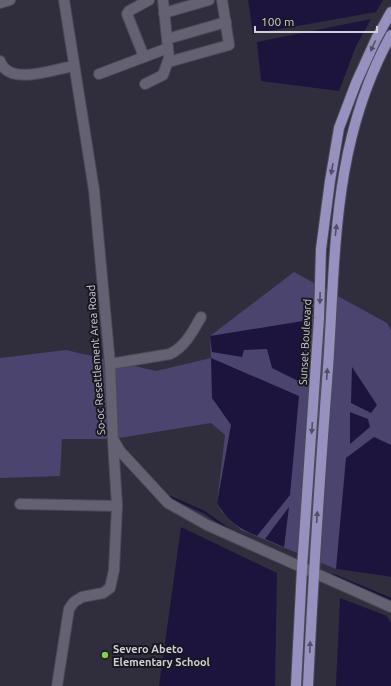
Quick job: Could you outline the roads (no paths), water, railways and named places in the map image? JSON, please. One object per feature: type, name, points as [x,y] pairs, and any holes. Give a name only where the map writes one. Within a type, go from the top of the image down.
[{"type":"main road","name":"Sunset Boulevard","points":[[296,686],[302,568],[319,318],[321,249],[330,181],[339,128],[356,83],[376,39],[391,12]]},
{"type":"main road","points":[[308,686],[313,573],[331,320],[333,250],[341,183],[351,133],[365,91],[391,35]]},
{"type":"main road","points":[[321,249],[333,250]]},
{"type":"street","points":[[0,3],[10,0]]},
{"type":"street","name":"So-oc Resettlement Area Road","points":[[64,0],[94,190],[110,364],[113,439],[120,451],[168,503],[207,526],[391,607]]},
{"type":"street","points":[[163,0],[168,48],[172,61],[228,46],[230,43],[222,0]]},
{"type":"street","points":[[164,13],[209,0]]},
{"type":"street","points":[[144,57],[127,14],[129,11],[146,1]]},
{"type":"street","points":[[99,74],[168,48],[226,22]]},
{"type":"street","points":[[145,84],[163,75],[168,48]]},
{"type":"street","points":[[0,61],[4,68],[15,74],[26,75],[41,74],[48,70],[74,66]]},
{"type":"street","points":[[110,364],[170,354],[176,351],[191,334],[201,317]]},
{"type":"street","points":[[57,686],[69,609],[74,602],[82,597],[103,594],[110,588],[114,570],[117,506],[113,439]]},
{"type":"street","points":[[20,504],[117,506]]},
{"type":"waterway","points":[[170,497],[204,512],[230,530],[251,539]]},
{"type":"waterway","points":[[333,575],[391,599]]},
{"type":"place","name":"Severo Abeto Elementary School","points":[[105,655]]}]
